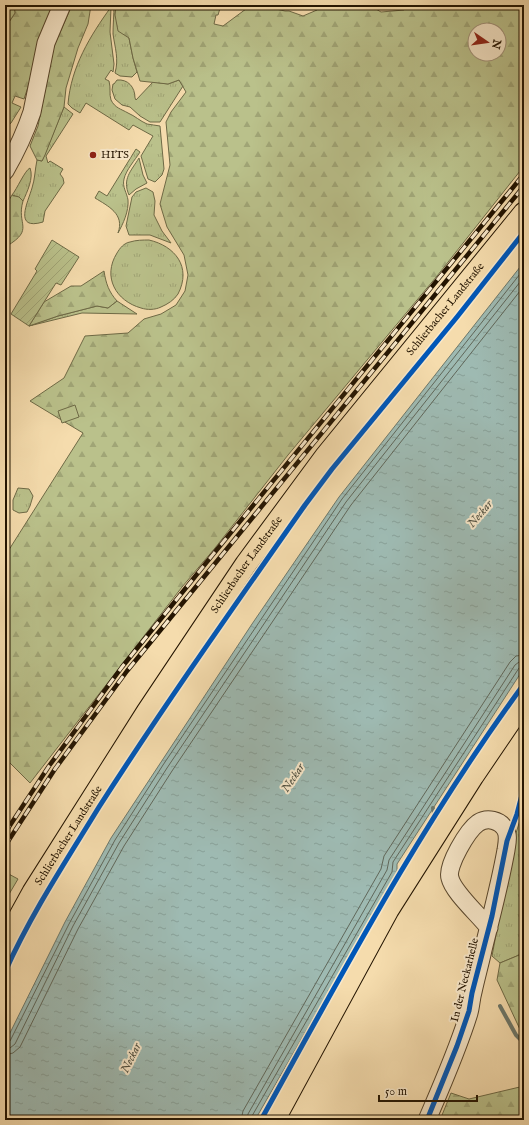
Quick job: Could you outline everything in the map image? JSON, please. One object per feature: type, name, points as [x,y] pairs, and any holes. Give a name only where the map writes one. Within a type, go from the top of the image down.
[{"type":"main road","name":"Schlierbacher Landstraße","points":[[5,942],[33,892],[106,776],[246,564],[325,457],[524,213]]},
{"type":"main road","points":[[274,1120],[388,910],[426,848],[524,702]]},
{"type":"street","points":[[5,171],[21,142],[29,123],[46,43],[62,5]]},
{"type":"street","name":"In der Neckarhelle","points":[[427,1120],[452,1061],[468,1017],[492,916],[508,841],[505,829],[496,821],[488,820],[478,823],[474,827],[458,851],[449,871],[450,880],[458,892],[489,928]]},
{"type":"green space","points":[[5,5],[14,5],[15,13],[5,28]]},
{"type":"green space","points":[[14,5],[55,5],[24,99],[15,96],[12,103],[21,107],[11,123],[5,128],[5,28],[15,13]]},
{"type":"green space","points":[[72,5],[91,5],[88,24],[78,48],[66,88],[64,107],[42,161],[37,160],[30,146],[38,126],[54,46]]},
{"type":"green space","points":[[114,5],[116,5],[115,15],[129,38],[137,72],[132,77],[120,76],[115,73],[117,58],[113,34]]},
{"type":"green space","points":[[116,5],[133,5],[145,8],[152,5],[221,5],[218,15],[216,15],[214,24],[223,26],[250,6],[258,5],[289,11],[303,16],[317,10],[321,5],[369,5],[381,12],[404,10],[406,5],[524,5],[524,166],[437,276],[288,455],[215,548],[182,587],[30,783],[5,758],[5,556],[83,433],[30,401],[64,378],[85,336],[128,333],[144,319],[161,314],[176,305],[185,291],[188,275],[184,255],[167,227],[160,204],[170,165],[166,122],[171,112],[186,92],[179,80],[168,84],[140,81],[129,38],[118,31],[115,15]]},
{"type":"green space","points":[[111,7],[110,32],[114,64],[113,72],[111,70],[105,79],[109,81],[111,100],[116,107],[147,124],[160,126],[164,169],[162,175],[155,182],[148,179],[141,156],[153,136],[133,125],[129,130],[86,103],[80,113],[68,104],[77,65],[96,29]]},
{"type":"green space","points":[[117,80],[128,82],[130,84],[134,90],[136,100],[153,82],[168,84],[179,80],[183,86],[160,122],[150,122],[130,107],[122,105],[115,99],[112,90],[113,84]]},
{"type":"green space","points":[[64,107],[73,114],[46,156],[48,163],[50,161],[63,169],[60,174],[64,183],[45,211],[43,222],[34,224],[25,219],[25,214],[33,185],[37,160],[42,161]]},
{"type":"green space","points":[[136,149],[140,152],[124,179],[128,209],[118,233],[120,226],[114,211],[95,198],[99,191],[107,196]]},
{"type":"green space","points":[[139,158],[143,175],[147,183],[129,195],[126,184],[128,175]]},
{"type":"green space","points":[[30,168],[31,180],[23,201],[12,195]]},
{"type":"green space","points":[[146,188],[153,192],[155,201],[154,215],[162,231],[171,243],[150,235],[129,235],[126,226],[132,197],[136,192]]},
{"type":"green space","points":[[12,195],[19,197],[23,201],[21,216],[23,231],[7,246],[5,245],[5,207]]},
{"type":"green space","points":[[52,240],[79,257],[61,285],[56,283],[29,326],[11,314],[37,271],[35,269]]},
{"type":"green space","points":[[149,240],[166,247],[173,253],[182,267],[183,275],[182,284],[175,298],[171,302],[156,309],[146,309],[132,305],[118,294],[111,279],[113,262],[121,248],[128,243],[135,241]]},
{"type":"green space","points":[[104,271],[108,288],[117,301],[108,308],[97,306],[58,316],[29,326],[44,302],[71,286],[81,286]]},
{"type":"green space","points":[[117,301],[137,314],[82,313],[29,326],[58,316],[97,306],[108,308]]},
{"type":"green space","points":[[75,405],[79,417],[62,423],[58,411]]},
{"type":"green space","points":[[18,488],[29,489],[33,496],[27,512],[19,513],[13,510],[13,500]]},
{"type":"green space","points":[[524,807],[524,953],[500,963],[492,956],[513,843]]},
{"type":"green space","points":[[5,872],[18,879],[5,901]]},
{"type":"green space","points":[[524,953],[524,1038],[497,980],[500,963]]},
{"type":"green space","points":[[524,1086],[524,1120],[440,1120],[451,1093],[469,1099]]},
{"type":"water","name":"Neckar","points":[[524,262],[524,668],[397,864],[397,872],[255,1120],[5,1120],[5,1043],[65,922],[111,838],[252,624],[339,497]]},
{"type":"waterway","points":[[433,808],[434,814]]},
{"type":"waterway","points":[[500,1006],[516,1035],[524,1043]]},
{"type":"railway","points":[[5,833],[49,766],[122,667],[524,174]]},
{"type":"railway","points":[[5,846],[55,769],[127,671],[524,186]]},
{"type":"cycle path","points":[[5,972],[37,909],[99,807],[226,617],[332,469],[457,317],[524,232]]},
{"type":"cycle path","points":[[261,1120],[385,898],[418,843],[487,736],[524,684]]},
{"type":"cycle path","points":[[427,1120],[457,1046],[469,1011],[472,993],[492,916],[507,841],[517,814],[524,787]]},
{"type":"place","name":"HITS","points":[[93,155]]}]
